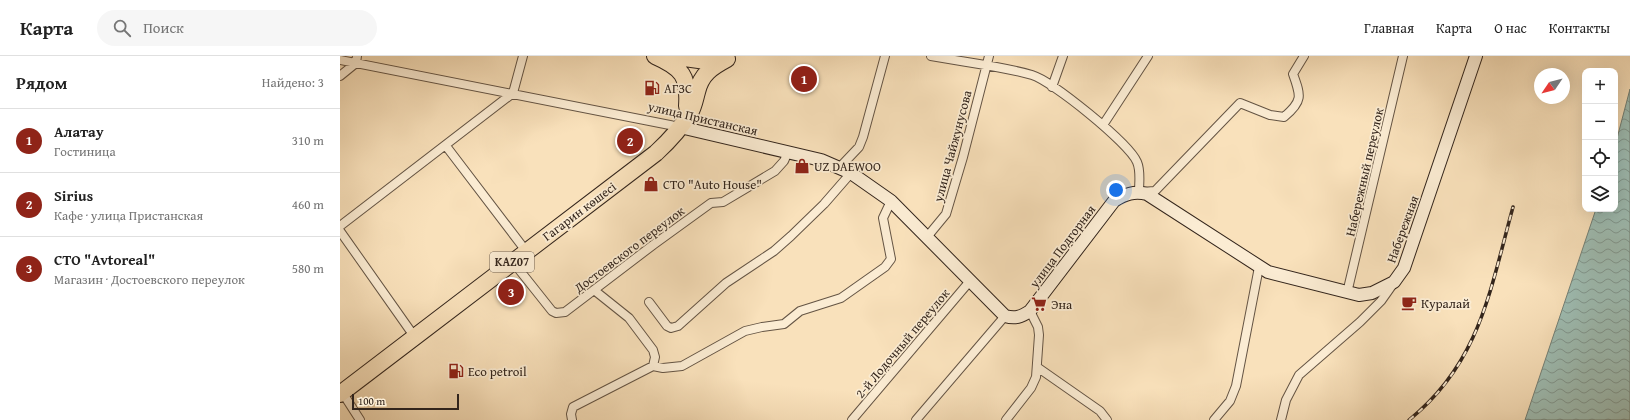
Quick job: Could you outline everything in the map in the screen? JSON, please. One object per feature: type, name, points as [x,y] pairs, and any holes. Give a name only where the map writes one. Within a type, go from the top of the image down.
[{"type":"highway","name":"KAZ07","points":[[655,56],[675,66],[686,80],[688,90],[687,107],[680,127]]},
{"type":"highway","name":"KAZ07","points":[[670,56],[706,61],[732,57]]},
{"type":"highway","name":"KAZ07","points":[[680,127],[694,107],[699,85],[704,74],[712,67],[732,57]]},
{"type":"highway","name":"Гагарин көшесі","points":[[341,393],[656,153],[673,137],[680,127]]},
{"type":"street","points":[[340,226],[513,93],[523,56]]},
{"type":"street","points":[[650,302],[667,326],[671,328],[678,326],[726,283],[774,251],[824,204],[859,147],[885,56]]},
{"type":"street","points":[[931,56],[1034,76],[1052,87],[1103,125],[1134,155],[1140,173],[1139,192]]},
{"type":"street","name":"улица Чайжунусова","points":[[927,237],[946,214],[964,157],[989,56]]},
{"type":"street","points":[[1052,87],[1063,56]]},
{"type":"street","points":[[1103,125],[1148,56]]},
{"type":"street","points":[[1139,192],[1154,191],[1240,103],[1270,115],[1284,117],[1295,107],[1300,94],[1294,74],[1304,56]]},
{"type":"street","name":"Набережный переулок","points":[[1347,293],[1403,56]]},
{"type":"street","name":"Набережная","points":[[1281,420],[1286,400],[1299,375],[1360,322],[1381,301],[1404,268],[1476,56]]},
{"type":"street","name":"улица Пристанская","points":[[340,60],[356,60],[680,127],[788,152],[846,170],[891,200],[1005,316]]},
{"type":"street","points":[[340,76],[356,60]]},
{"type":"street","points":[[446,146],[526,251]]},
{"type":"street","name":"Достоевского переулок","points":[[513,262],[552,311],[556,313],[565,312],[653,244],[711,203],[723,202],[774,171],[779,167],[788,152]]},
{"type":"street","points":[[1139,192],[1147,194],[1268,272],[1359,295],[1372,293],[1394,282]]},
{"type":"street","name":"улица Подгорная","points":[[1030,311],[1114,201],[1128,193],[1139,192]]},
{"type":"street","points":[[572,420],[571,414],[573,407],[653,366],[663,368],[682,366],[745,331],[784,324],[800,311],[841,298],[879,272],[891,259],[883,218],[891,200]]},
{"type":"street","points":[[340,231],[414,336]]},
{"type":"street","points":[[1214,420],[1230,401],[1236,386],[1259,267]]},
{"type":"street","name":"2-й Лодочный переулок","points":[[852,420],[970,281]]},
{"type":"street","points":[[594,290],[629,318],[653,350],[655,357],[653,366]]},
{"type":"street","points":[[916,420],[1005,316],[1017,318],[1030,311],[1038,327],[1036,377],[1031,388],[1006,420]]},
{"type":"street","points":[[1037,367],[1100,411],[1107,420]]},
{"type":"street","points":[[341,393],[360,420]]},
{"type":"water","points":[[1630,89],[1630,420],[1525,420],[1595,212],[1618,212],[1618,135]]},
{"type":"railway","points":[[1409,420],[1433,398],[1452,374],[1467,349],[1489,296],[1513,207]]},
{"type":"place","name":"Алатау","points":[[804,79]]},
{"type":"place","name":"АГЗС","points":[[652,88]]},
{"type":"place","name":"Sirius","points":[[630,141]]},
{"type":"place","name":"UZ DAEWOO","points":[[802,166]]},
{"type":"place","name":"СТО \"Auto House\"","points":[[651,184]]},
{"type":"place","name":"СТО \"Avtoreal\"","points":[[511,292]]},
{"type":"place","name":"Куралай","points":[[1409,303]]},
{"type":"place","name":"Эна","points":[[1039,304]]},
{"type":"place","name":"Eco petroil","points":[[456,371]]}]
